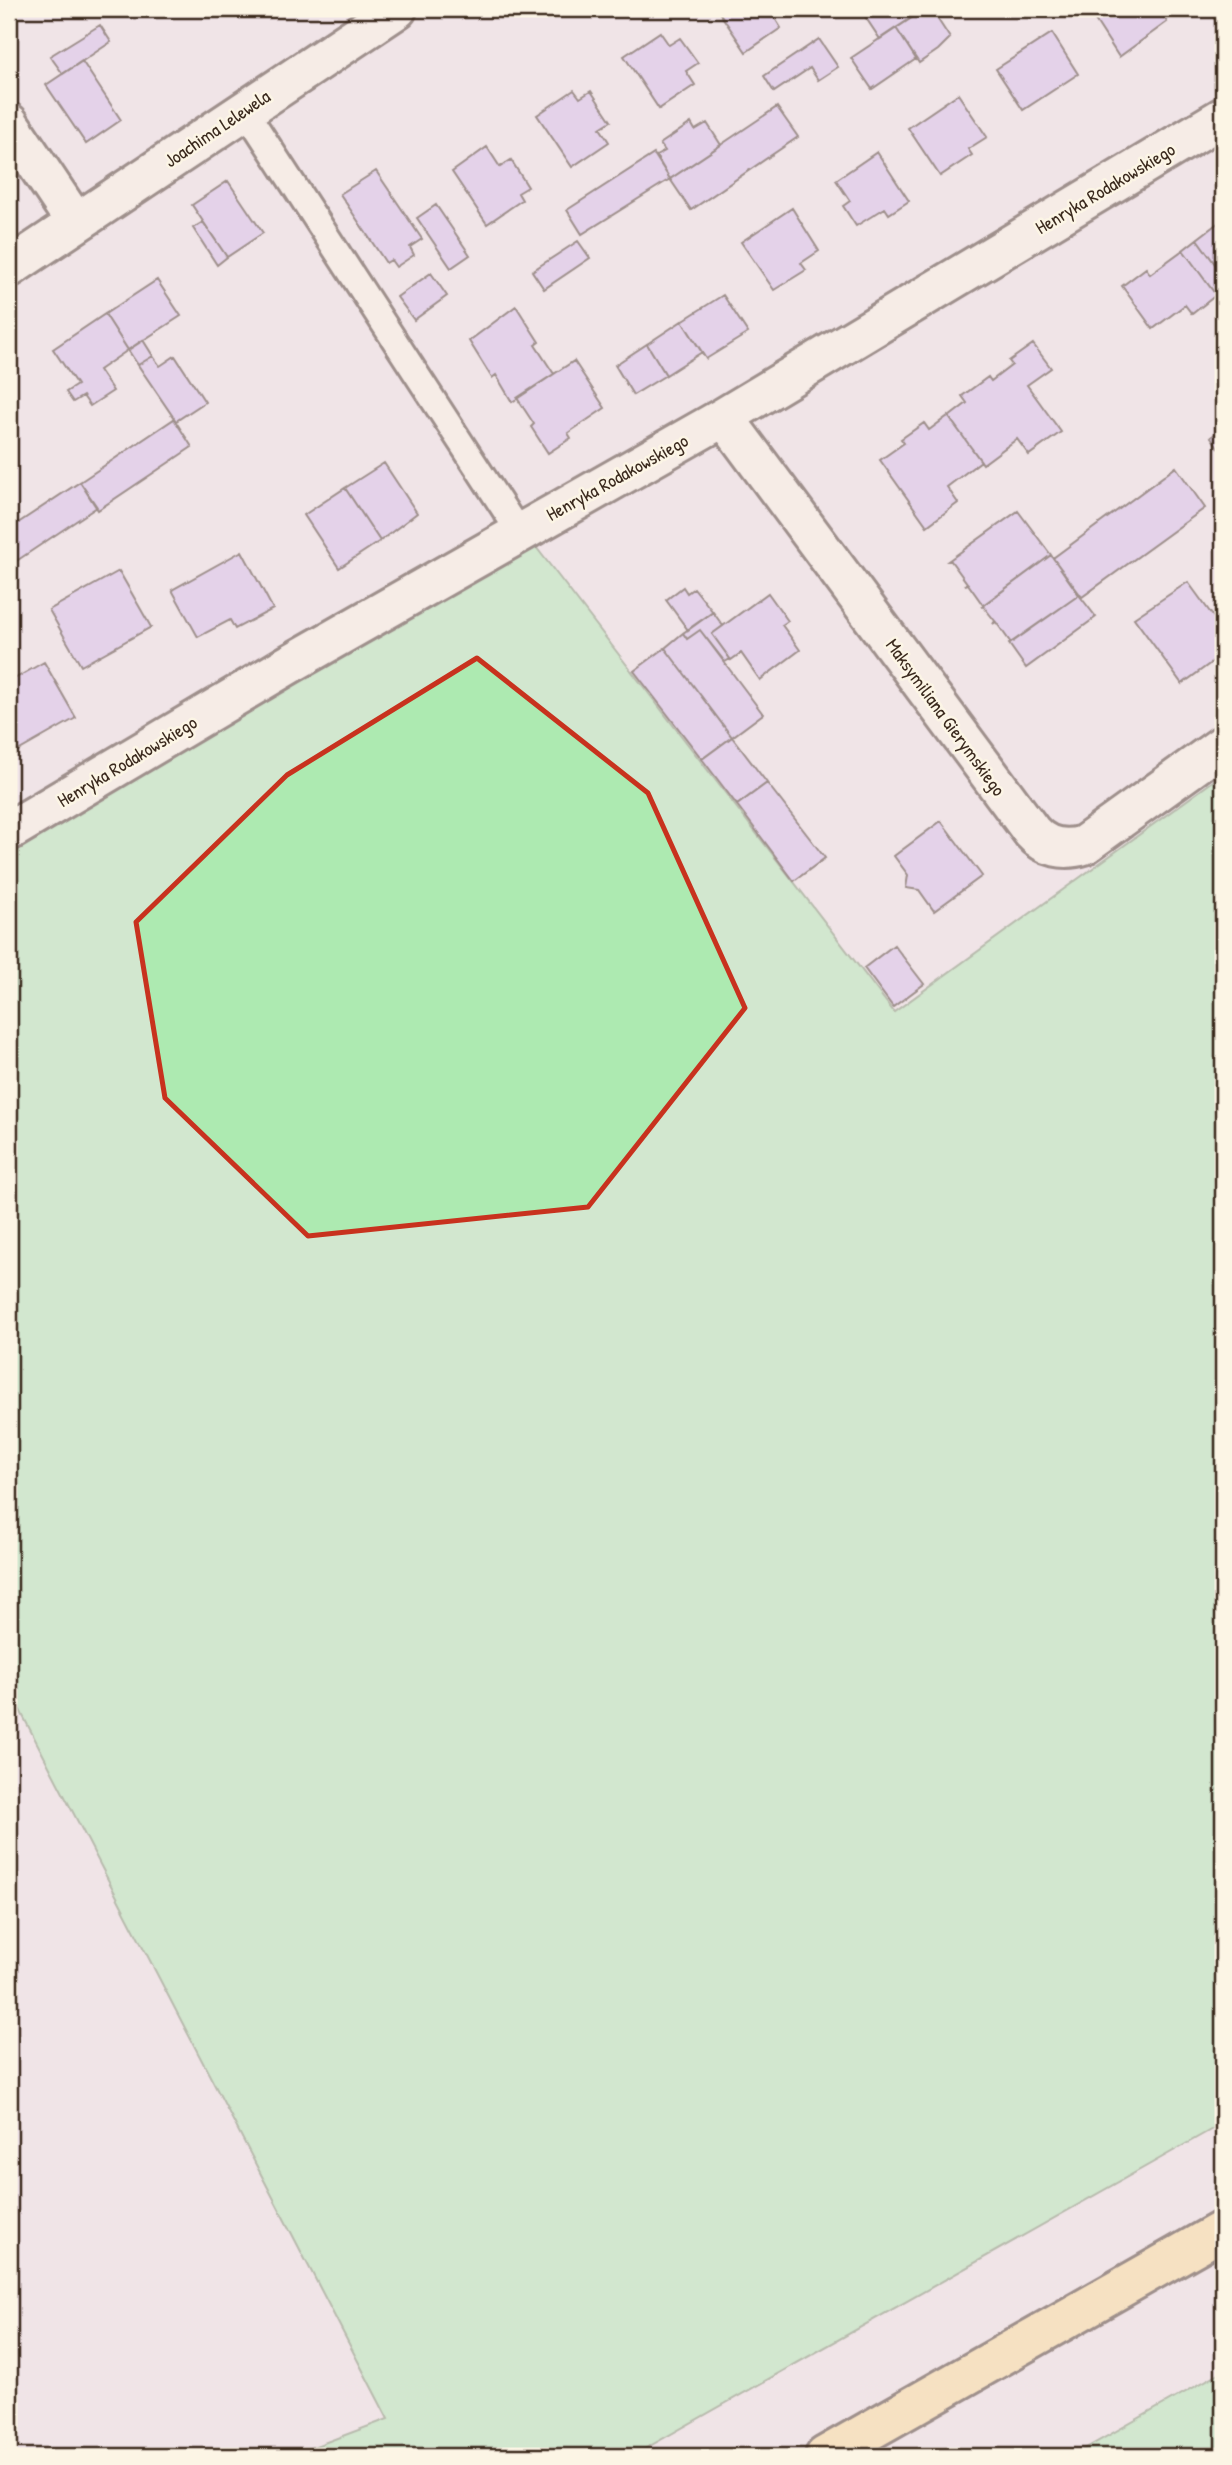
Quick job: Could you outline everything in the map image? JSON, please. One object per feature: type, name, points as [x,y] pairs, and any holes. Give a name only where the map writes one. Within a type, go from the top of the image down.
[{"type":"highway","points":[[825,2456],[1223,2230]]},
{"type":"street","name":"Joachima Lelewela","points":[[9,268],[245,110],[350,21],[397,9]]},
{"type":"street","name":"Henryka Rodakowskiego","points":[[9,831],[276,672],[724,417],[1223,117]]},
{"type":"street","points":[[9,123],[76,223]]},
{"type":"street","name":"Maksymiliana Gierymskiego","points":[[724,417],[1023,821],[1042,841],[1061,848],[1084,845],[1223,745]]},
{"type":"lane","points":[[245,110],[519,532]]},
{"type":"highlighted area","points":[[477,658],[648,793],[745,1008],[588,1207],[308,1236],[165,1098],[136,922],[287,775]]},
{"type":"green space","points":[[536,547],[894,1012],[1223,774],[1223,2123],[632,2456],[289,2456],[388,2419],[9,1689],[9,846]]},
{"type":"green space","points":[[1223,2371],[1223,2456],[1072,2456]]},
{"type":"building","points":[[717,9],[782,9],[773,15],[781,28],[746,52]]},
{"type":"building","points":[[874,9],[925,9],[880,39],[864,15]]},
{"type":"building","points":[[925,9],[931,9],[950,38],[919,63],[896,28]]},
{"type":"building","points":[[1088,9],[1158,9],[1167,22],[1119,57]]},
{"type":"building","points":[[1208,9],[1223,9],[1223,24],[1219,26]]},
{"type":"building","points":[[100,25],[111,42],[63,74],[50,56]]},
{"type":"building","points":[[896,28],[916,59],[872,89],[851,58]]},
{"type":"building","points":[[660,32],[669,45],[680,38],[698,63],[686,71],[695,85],[659,109],[624,56]]},
{"type":"building","points":[[1052,33],[1078,74],[1023,110],[996,69]]},
{"type":"building","points":[[819,39],[838,67],[818,80],[810,68],[774,92],[764,76]]},
{"type":"building","points":[[82,61],[121,120],[86,144],[46,85]]},
{"type":"building","points":[[574,90],[580,98],[591,91],[611,121],[600,128],[609,142],[572,167],[537,115]]},
{"type":"building","points":[[958,94],[987,137],[968,149],[972,155],[940,176],[908,128]]},
{"type":"building","points":[[777,107],[798,137],[691,210],[670,179]]},
{"type":"building","points":[[691,123],[695,130],[707,123],[721,145],[670,179],[656,156],[665,151],[660,144]]},
{"type":"building","points":[[487,147],[500,167],[511,160],[528,187],[518,193],[522,200],[487,224],[452,172]]},
{"type":"building","points":[[877,152],[909,201],[889,214],[885,208],[856,226],[843,206],[850,201],[836,180]]},
{"type":"building","points":[[654,154],[670,179],[582,234],[567,210]]},
{"type":"building","points":[[376,171],[422,239],[410,247],[414,255],[396,267],[391,260],[386,263],[340,194]]},
{"type":"building","points":[[228,181],[263,233],[227,257],[192,205]]},
{"type":"building","points":[[436,205],[470,255],[451,268],[417,218]]},
{"type":"building","points":[[792,208],[819,251],[801,263],[806,270],[774,290],[741,242]]},
{"type":"building","points":[[1223,219],[1223,275],[1197,239]]},
{"type":"building","points":[[203,222],[227,257],[217,265],[193,228]]},
{"type":"building","points":[[1197,239],[1223,275],[1223,290],[1216,295],[1183,250]]},
{"type":"building","points":[[578,241],[590,258],[544,289],[532,271]]},
{"type":"building","points":[[1183,250],[1216,295],[1192,314],[1185,305],[1153,329],[1122,286],[1146,268],[1150,274]]},
{"type":"building","points":[[431,273],[447,296],[414,320],[397,297]]},
{"type":"building","points":[[157,280],[181,316],[128,350],[105,314]]},
{"type":"building","points":[[723,295],[748,333],[706,359],[682,321]]},
{"type":"building","points":[[516,306],[539,342],[535,345],[554,374],[512,402],[496,375],[492,378],[469,341]]},
{"type":"building","points":[[105,314],[128,350],[99,370],[113,391],[90,406],[83,396],[73,402],[66,392],[77,385],[53,349]]},
{"type":"building","points":[[682,321],[702,352],[666,375],[647,344]]},
{"type":"building","points":[[143,340],[153,356],[138,365],[128,350]]},
{"type":"building","points":[[647,344],[666,375],[633,395],[615,365]]},
{"type":"building","points":[[1033,344],[1051,368],[1027,385],[1061,432],[1029,455],[1017,439],[983,464],[949,417],[967,403],[962,396],[988,377],[991,381],[1012,365],[1009,361]]},
{"type":"building","points":[[153,356],[160,366],[175,356],[205,402],[176,421],[138,365]]},
{"type":"building","points":[[574,361],[605,408],[568,433],[571,438],[548,453],[517,398]]},
{"type":"building","points":[[948,416],[981,461],[947,487],[958,503],[927,526],[880,460],[904,443],[901,439],[924,423],[929,430]]},
{"type":"building","points":[[174,419],[192,447],[98,510],[80,482]]},
{"type":"building","points":[[1223,428],[1223,454],[1211,437]]},
{"type":"building","points":[[384,463],[417,513],[380,541],[345,488]]},
{"type":"building","points":[[1176,467],[1205,508],[1082,597],[1053,558]]},
{"type":"building","points":[[80,482],[97,507],[9,566],[9,529]]},
{"type":"building","points":[[345,488],[380,541],[339,568],[304,515]]},
{"type":"building","points":[[1018,511],[1051,555],[983,605],[968,584],[965,585],[967,583],[951,561],[948,561]]},
{"type":"building","points":[[242,551],[273,609],[235,629],[230,620],[198,637],[172,590]]},
{"type":"building","points":[[1051,555],[1079,595],[1011,643],[996,622],[993,624],[995,621],[983,606],[981,607]]},
{"type":"building","points":[[119,571],[151,627],[81,666],[49,610]]},
{"type":"building","points":[[1188,582],[1223,630],[1223,662],[1219,666],[1215,660],[1182,684],[1134,618]]},
{"type":"building","points":[[683,587],[687,593],[694,588],[713,612],[688,630],[666,600]]},
{"type":"building","points":[[768,593],[788,621],[782,625],[800,650],[760,680],[741,653],[731,660],[712,634]]},
{"type":"building","points":[[1079,595],[1096,617],[1026,668],[1009,644]]},
{"type":"building","points":[[713,612],[723,626],[712,634],[730,659],[725,662],[700,630],[687,639],[683,633]]},
{"type":"building","points":[[700,630],[763,714],[732,737],[665,648],[683,633],[687,639]]},
{"type":"building","points":[[665,648],[732,737],[702,759],[634,671]]},
{"type":"building","points":[[44,662],[76,718],[9,756],[9,682]]},
{"type":"building","points":[[732,737],[767,783],[737,805],[702,759]]},
{"type":"building","points":[[767,783],[825,858],[794,881],[737,805]]},
{"type":"building","points":[[941,821],[982,876],[934,911],[919,890],[906,888],[908,875],[894,856]]},
{"type":"building","points":[[894,945],[924,984],[893,1007],[864,968]]}]
